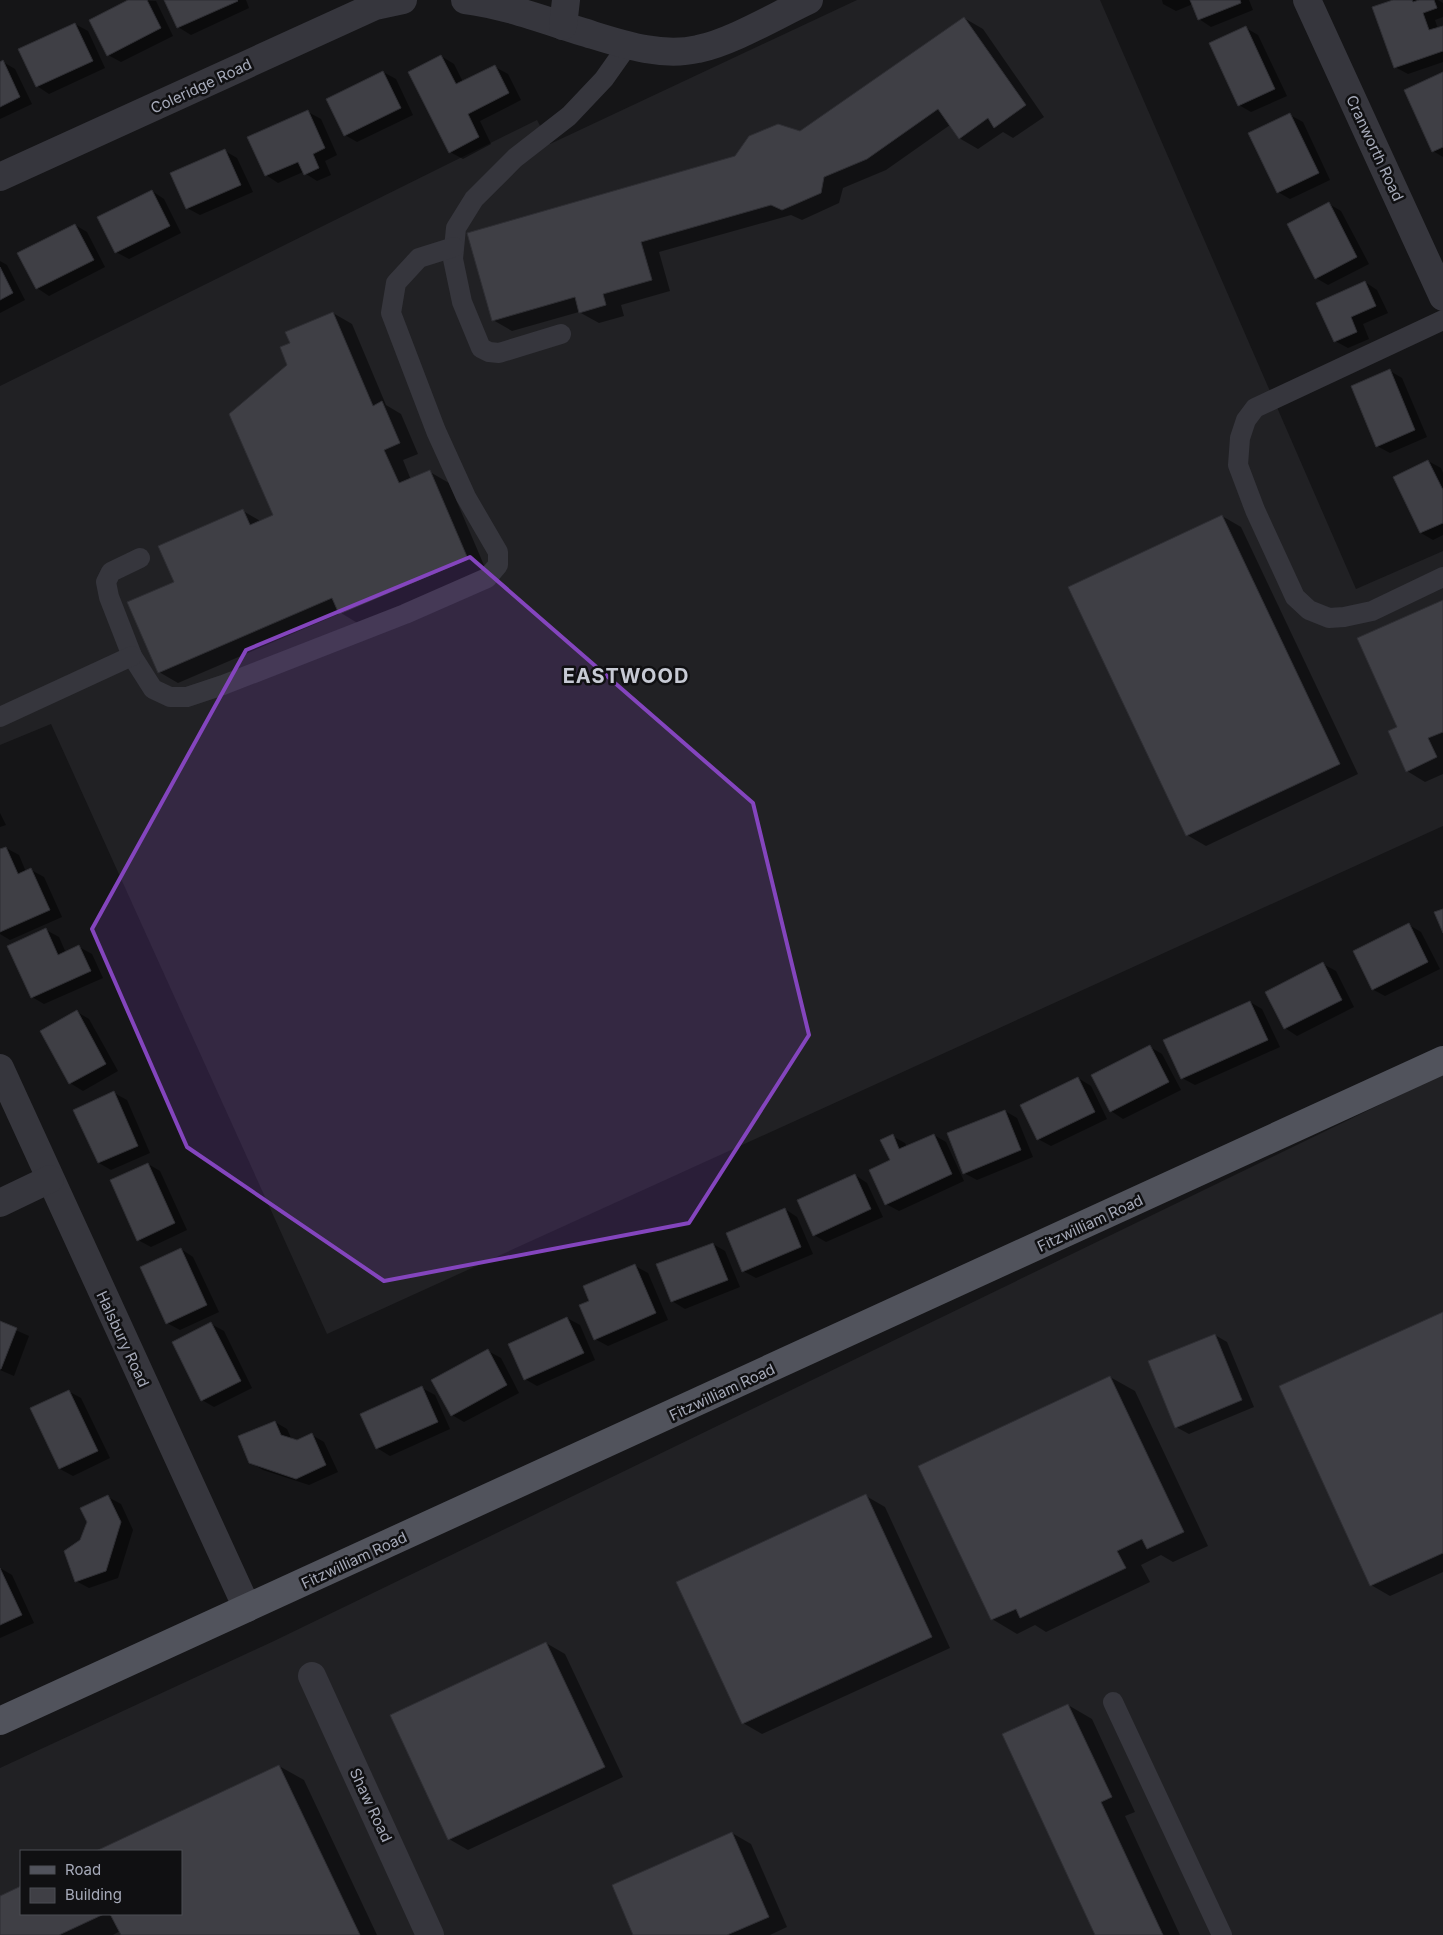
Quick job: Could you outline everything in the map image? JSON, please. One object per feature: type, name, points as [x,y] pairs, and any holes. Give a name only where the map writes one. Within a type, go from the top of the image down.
[{"type":"main road","name":"Fitzwilliam Road","points":[[0,1721],[1443,1060]]},
{"type":"street","name":"Coleridge Road","points":[[0,177],[375,6],[404,0]]},
{"type":"street","points":[[465,0],[518,12],[565,13],[628,45],[668,52],[698,49],[728,39],[809,0]]},
{"type":"street","name":"Cranworth Road","points":[[1306,0],[1443,297]]},
{"type":"street","name":"Halsbury Road","points":[[0,1068],[247,1608]]},
{"type":"street","points":[[0,1203],[50,1179]]},
{"type":"street","name":"Shaw Road","points":[[312,1676],[430,1935]]},
{"type":"lane","points":[[561,334],[499,353],[489,352],[481,348],[462,302],[453,259],[456,228],[474,199],[514,158],[569,116],[604,79],[628,45]]},
{"type":"lane","points":[[140,558],[111,572],[106,582],[109,597],[132,656],[153,689],[170,697],[187,697],[223,685],[405,614],[487,578],[498,565],[498,552],[466,498],[436,431],[391,313],[396,283],[419,258],[454,248]]},
{"type":"lane","points":[[1443,320],[1255,408],[1246,420],[1240,438],[1238,466],[1255,510],[1295,597],[1309,610],[1329,618],[1372,611],[1443,577]]},
{"type":"lane","points":[[0,717],[132,656]]},
{"type":"lane","points":[[1113,1702],[1222,1935]]},
{"type":"highlighted area","points":[[470,557],[753,803],[809,1035],[689,1223],[384,1281],[187,1147],[92,929],[246,650]]},
{"type":"shaded area","points":[[857,0],[1100,0],[1356,589],[1443,551],[1443,826],[327,1334],[51,724],[0,745],[0,386],[537,120],[550,144]]},
{"type":"shaded area","points":[[1443,1074],[1443,1935],[0,1935],[0,1768],[274,1641]]},
{"type":"building","points":[[128,0],[147,0],[161,28],[107,56],[89,20]]},
{"type":"building","points":[[164,0],[237,0],[238,1],[177,28]]},
{"type":"building","points":[[1190,0],[1240,0],[1241,3],[1198,20]]},
{"type":"building","points":[[1393,0],[1412,0],[1413,2],[1434,0],[1437,8],[1423,13],[1429,30],[1443,26],[1443,51],[1394,68],[1372,7]]},
{"type":"building","points":[[964,17],[1026,105],[994,128],[988,118],[959,139],[938,109],[867,159],[824,177],[821,193],[782,210],[771,205],[641,242],[652,280],[603,294],[606,305],[579,313],[575,297],[492,321],[467,233],[735,156],[749,136],[778,124],[800,131]]},
{"type":"building","points":[[75,23],[93,61],[36,87],[18,49]]},
{"type":"building","points":[[1246,26],[1275,89],[1238,106],[1209,43]]},
{"type":"building","points":[[441,55],[456,84],[495,65],[509,93],[468,114],[479,137],[449,153],[408,72]]},
{"type":"building","points":[[3,60],[20,97],[0,107],[0,62]]},
{"type":"building","points":[[383,71],[401,108],[344,136],[326,99]]},
{"type":"building","points":[[1443,72],[1443,147],[1432,152],[1404,90]]},
{"type":"building","points":[[308,110],[325,148],[313,154],[319,168],[304,175],[298,162],[265,176],[247,137]]},
{"type":"building","points":[[1290,113],[1319,173],[1277,193],[1248,133]]},
{"type":"building","points":[[225,149],[241,185],[186,209],[170,173]]},
{"type":"building","points":[[152,190],[170,226],[115,253],[97,217]]},
{"type":"building","points":[[1329,202],[1357,257],[1315,279],[1287,224]]},
{"type":"building","points":[[75,224],[94,260],[36,289],[17,253]]},
{"type":"building","points":[[0,267],[13,293],[0,300]]},
{"type":"building","points":[[1365,281],[1376,306],[1351,317],[1357,332],[1334,342],[1316,303]]},
{"type":"building","points":[[333,312],[373,406],[382,401],[400,443],[384,450],[399,483],[430,470],[468,559],[339,614],[332,598],[158,673],[127,602],[174,582],[158,546],[243,509],[250,525],[273,515],[229,414],[287,365],[280,347],[290,343],[285,332]]},
{"type":"building","points":[[1390,369],[1415,430],[1376,447],[1351,386]]},
{"type":"building","points":[[1428,460],[1443,490],[1443,523],[1420,533],[1393,477]]},
{"type":"building","points":[[1222,515],[1340,764],[1186,836],[1068,587]]},
{"type":"building","points":[[1443,600],[1443,732],[1428,738],[1437,757],[1406,772],[1388,731],[1397,727],[1357,638]]},
{"type":"building","points":[[6,847],[18,874],[31,868],[50,910],[0,932],[0,849]]},
{"type":"building","points":[[1443,909],[1443,933],[1434,912]]},
{"type":"building","points":[[1409,923],[1428,962],[1372,990],[1353,951]]},
{"type":"building","points":[[46,928],[58,955],[79,945],[91,971],[31,998],[7,946]]},
{"type":"building","points":[[1323,962],[1342,1000],[1284,1029],[1265,992]]},
{"type":"building","points":[[1250,1001],[1268,1040],[1181,1079],[1163,1040]]},
{"type":"building","points":[[77,1010],[106,1064],[69,1084],[40,1031]]},
{"type":"building","points":[[1150,1045],[1169,1082],[1110,1112],[1091,1075]]},
{"type":"building","points":[[1078,1077],[1095,1112],[1037,1140],[1020,1105]]},
{"type":"building","points":[[114,1091],[138,1146],[98,1163],[73,1110]]},
{"type":"building","points":[[1005,1110],[1021,1150],[963,1174],[947,1133]]},
{"type":"building","points":[[893,1134],[899,1149],[934,1134],[952,1174],[885,1205],[869,1170],[890,1160],[880,1140]]},
{"type":"building","points":[[148,1163],[175,1223],[137,1241],[110,1180]]},
{"type":"building","points":[[855,1174],[871,1209],[813,1236],[797,1200]]},
{"type":"building","points":[[785,1208],[801,1247],[742,1272],[726,1233]]},
{"type":"building","points":[[713,1243],[728,1280],[671,1302],[656,1264]]},
{"type":"building","points":[[181,1248],[207,1305],[166,1324],[140,1267]]},
{"type":"building","points":[[635,1264],[656,1313],[594,1340],[579,1305],[589,1301],[583,1286]]},
{"type":"building","points":[[1443,1312],[1443,1553],[1370,1586],[1279,1386]]},
{"type":"building","points":[[567,1317],[584,1353],[524,1380],[508,1344]]},
{"type":"building","points":[[0,1321],[17,1328],[1,1369],[0,1369]]},
{"type":"building","points":[[211,1322],[241,1381],[201,1401],[172,1342]]},
{"type":"building","points":[[1215,1334],[1242,1400],[1175,1428],[1148,1361]]},
{"type":"building","points":[[488,1349],[507,1385],[451,1416],[431,1380]]},
{"type":"building","points":[[1110,1376],[1184,1532],[1147,1549],[1142,1539],[1117,1551],[1126,1568],[1020,1618],[1016,1609],[991,1620],[918,1466]]},
{"type":"building","points":[[422,1386],[438,1422],[376,1449],[360,1414]]},
{"type":"building","points":[[69,1390],[98,1451],[59,1469],[30,1408]]},
{"type":"building","points":[[275,1421],[281,1435],[297,1440],[312,1433],[326,1465],[296,1479],[249,1463],[238,1436]]},
{"type":"building","points":[[866,1494],[932,1637],[742,1724],[676,1582]]},
{"type":"building","points":[[108,1495],[121,1522],[106,1571],[75,1582],[64,1551],[80,1540],[87,1522],[80,1508]]},
{"type":"building","points":[[0,1568],[22,1615],[0,1625]]},
{"type":"building","points":[[546,1642],[605,1767],[448,1840],[390,1715]]},
{"type":"building","points":[[1068,1704],[1112,1797],[1101,1802],[1163,1935],[1095,1935],[1002,1734]]},
{"type":"building","points":[[279,1765],[360,1935],[121,1935],[111,1915],[182,1915],[182,1850],[98,1850]]},
{"type":"building","points":[[732,1832],[769,1917],[727,1935],[633,1935],[612,1885]]},
{"type":"building","points":[[20,1886],[20,1915],[102,1915],[59,1935],[0,1935],[0,1896]]},
{"type":"district","name":"EASTWOOD","points":[[626,676]]}]
